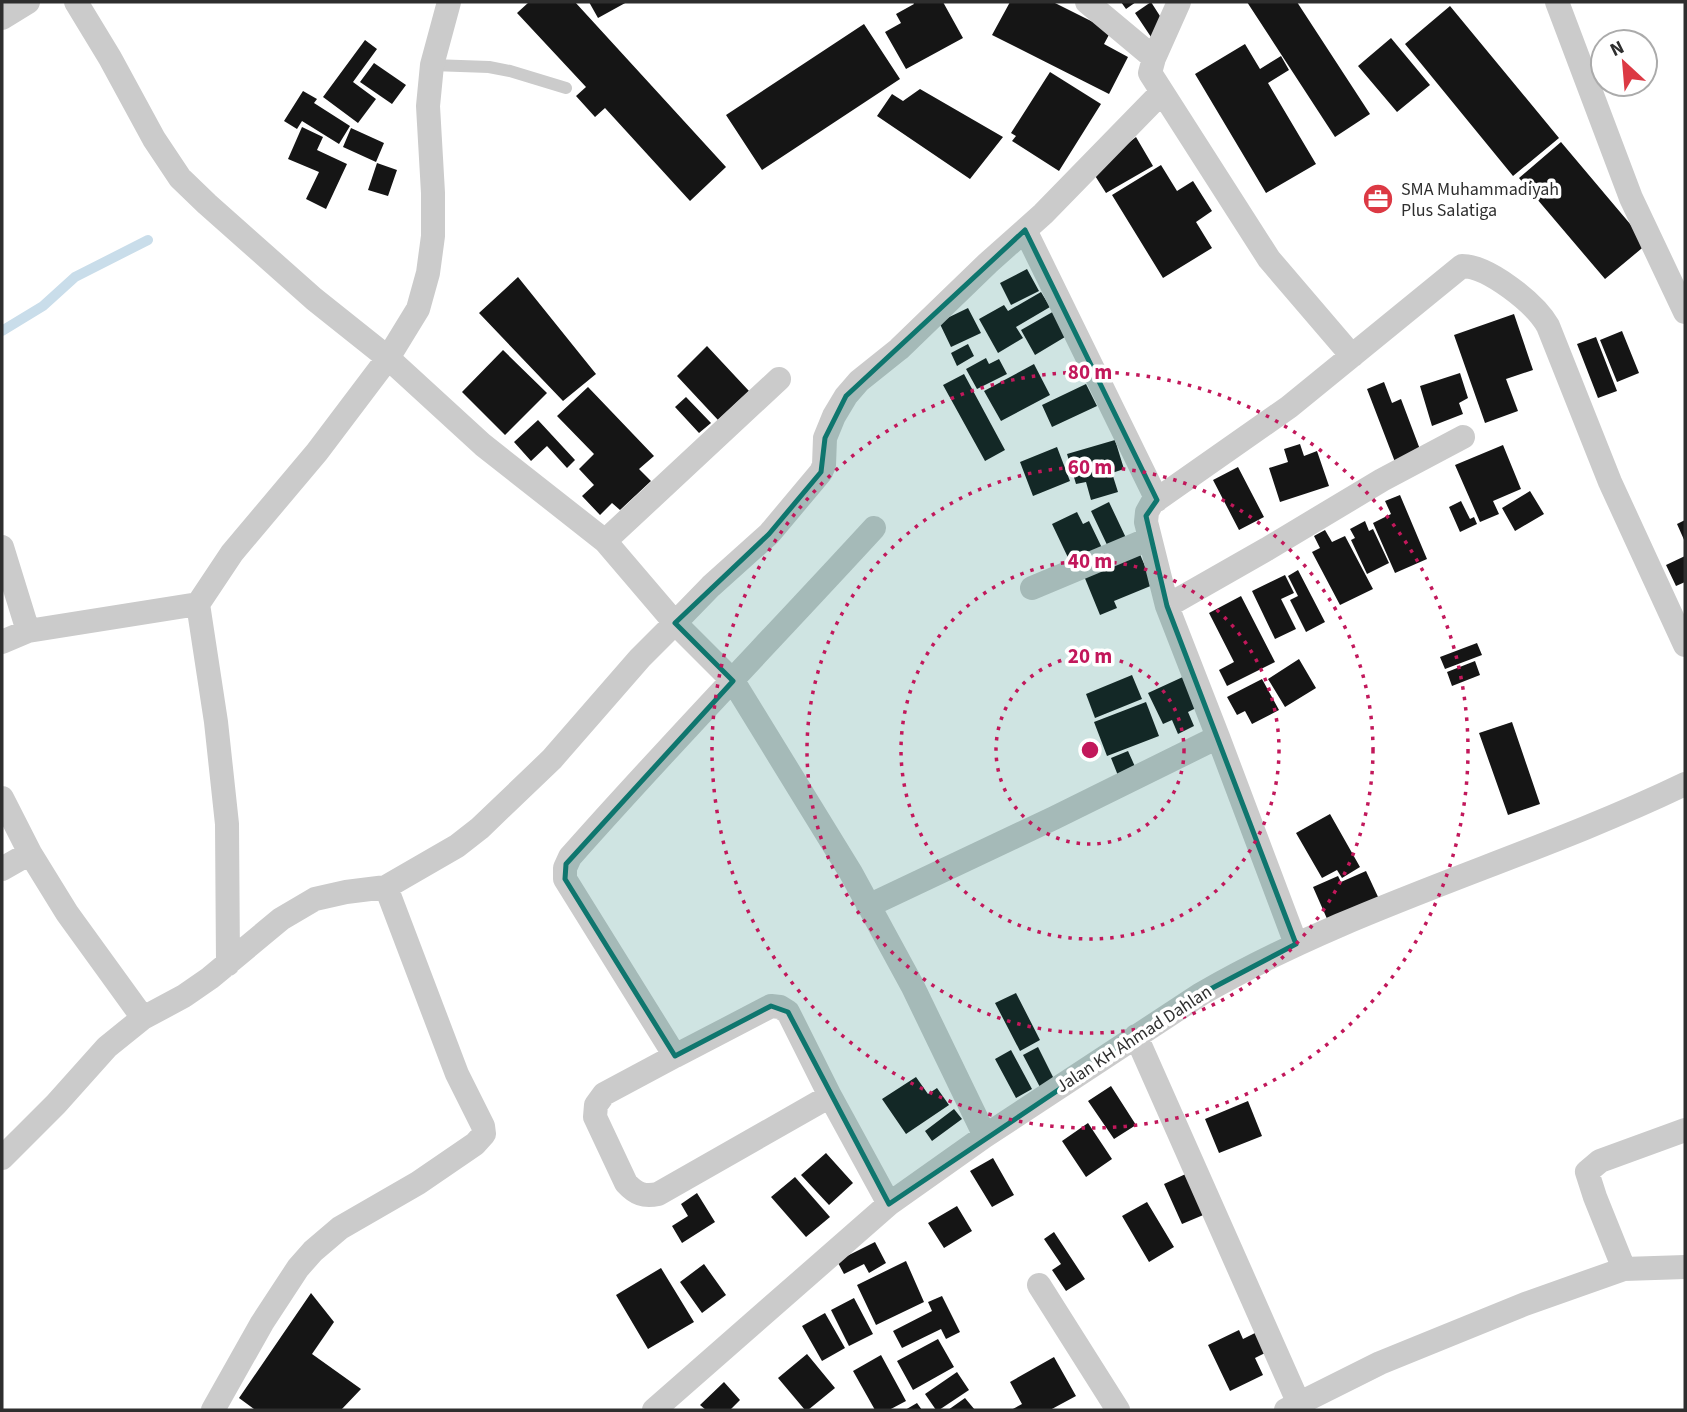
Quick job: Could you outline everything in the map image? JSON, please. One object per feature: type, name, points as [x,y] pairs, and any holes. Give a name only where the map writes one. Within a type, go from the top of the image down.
[{"type":"street","points":[[2,18],[28,2]]},
{"type":"street","points":[[76,2],[154,139],[180,178],[206,204],[314,299],[387,358],[483,445],[605,541],[675,622],[733,681],[850,873],[913,986],[985,1136]]},
{"type":"street","points":[[228,964],[227,824],[216,722],[198,604],[232,553],[317,452],[387,358],[418,309],[428,273],[432,236],[433,193],[428,106],[432,65],[449,2]]},
{"type":"street","points":[[1087,2],[1154,58]]},
{"type":"street","points":[[1179,2],[1150,73],[1269,259],[1352,356]]},
{"type":"street","points":[[1557,2],[1631,198],[1685,312]]},
{"type":"street","points":[[2,1158],[56,1104],[107,1047],[142,1018],[184,996],[228,964],[281,919],[315,899],[386,887],[457,846],[480,828],[552,760],[639,658],[711,586],[769,534],[821,472],[824,465],[825,439],[834,416],[859,381],[899,349],[988,263],[1044,215],[1162,92]]},
{"type":"street","points":[[1025,230],[1157,500]]},
{"type":"street","points":[[1296,944],[1167,606],[1149,539],[1146,516],[1152,503],[1289,407],[1462,266],[1476,267],[1502,282],[1538,313],[1548,326],[1610,482],[1685,645]]},
{"type":"street","points":[[605,541],[779,379]]},
{"type":"street","points":[[1167,606],[1382,480],[1463,438]]},
{"type":"street","points":[[675,1056],[565,879],[570,857],[651,765],[733,681],[874,528]]},
{"type":"street","points":[[1032,588],[1149,539]]},
{"type":"street","points":[[2,547],[28,631]]},
{"type":"street","points":[[2,642],[28,631],[198,604]]},
{"type":"street","points":[[868,906],[1218,737]]},
{"type":"street","name":"Jalan KH Ahmad Dahlan","points":[[654,1410],[889,1204],[1136,1035],[1232,976],[1296,944],[1685,784]]},
{"type":"street","points":[[2,798],[30,853],[67,913],[142,1018]]},
{"type":"street","points":[[2,869],[30,853]]},
{"type":"street","points":[[213,1410],[262,1323],[298,1268],[313,1251],[340,1228],[418,1183],[475,1144],[484,1134],[483,1126],[457,1074],[386,887]]},
{"type":"street","points":[[830,1096],[658,1194],[636,1193],[626,1183],[595,1117],[596,1105],[604,1094],[771,1006],[780,1007],[788,1012],[889,1204]]},
{"type":"street","points":[[1136,1035],[1292,1407],[1380,1363],[1525,1304],[1624,1269],[1685,1267]]},
{"type":"street","points":[[1624,1269],[1587,1171],[1600,1161],[1685,1130]]},
{"type":"street","points":[[1039,1285],[1118,1410]]},
{"type":"lane","points":[[432,65],[499,69],[566,88]]},
{"type":"highlighted area","points":[[1025,230],[1157,500],[1146,516],[1167,606],[1296,944],[1201,994],[889,1204],[788,1012],[771,1006],[675,1056],[565,879],[566,864],[733,681],[675,623],[769,534],[821,472],[825,438],[846,396]]},
{"type":"building","points":[[529,2],[575,2],[726,167],[690,201],[605,108],[595,117],[576,96],[586,87],[517,13]]},
{"type":"building","points":[[589,2],[627,2],[598,18]]},
{"type":"building","points":[[913,2],[943,2],[963,38],[906,69],[885,32],[901,23],[896,14],[914,4]]},
{"type":"building","points":[[1010,2],[1053,2],[1111,31],[1104,44],[1128,57],[1109,94],[992,35]]},
{"type":"building","points":[[1121,2],[1136,2],[1126,9]]},
{"type":"building","points":[[1151,2],[1167,27],[1151,37],[1135,13]]},
{"type":"building","points":[[1247,2],[1297,2],[1370,114],[1335,137]]},
{"type":"building","points":[[1450,6],[1559,138],[1513,176],[1405,44]]},
{"type":"building","points":[[864,24],[900,79],[762,170],[726,115]]},
{"type":"building","points":[[1391,38],[1430,85],[1397,112],[1358,66]]},
{"type":"building","points":[[365,40],[377,49],[353,82],[376,99],[358,123],[323,97]]},
{"type":"building","points":[[1245,44],[1260,69],[1281,56],[1289,70],[1268,83],[1316,164],[1266,193],[1195,74]]},
{"type":"building","points":[[374,63],[406,85],[392,104],[360,82]]},
{"type":"building","points":[[1050,72],[1101,104],[1059,171],[1012,141],[1016,136],[1011,133]]},
{"type":"building","points":[[920,89],[1003,137],[970,179],[877,116],[892,94],[903,101]]},
{"type":"building","points":[[303,91],[317,99],[314,103],[350,126],[339,144],[302,121],[297,129],[284,121]]},
{"type":"building","points":[[302,127],[323,137],[317,150],[347,164],[326,209],[306,199],[319,172],[288,159]]},
{"type":"building","points":[[351,128],[384,143],[376,162],[343,147]]},
{"type":"building","points":[[1136,137],[1153,166],[1106,193],[1092,171]]},
{"type":"building","points":[[1561,142],[1647,244],[1605,279],[1519,178]]},
{"type":"building","points":[[377,163],[397,170],[388,196],[368,190]]},
{"type":"building","points":[[1161,165],[1177,191],[1193,181],[1212,211],[1196,222],[1212,248],[1163,278],[1112,195]]},
{"type":"building","points":[[1027,269],[1039,291],[1011,305],[1000,283]]},
{"type":"building","points":[[518,277],[596,374],[563,401],[479,313]]},
{"type":"building","points":[[1041,292],[1050,307],[1016,327],[1023,338],[998,353],[979,319],[1004,305],[1008,311]]},
{"type":"building","points":[[968,308],[981,333],[951,347],[939,322]]},
{"type":"building","points":[[1056,310],[1070,334],[1035,355],[1021,330]]},
{"type":"building","points":[[1514,314],[1533,370],[1506,379],[1518,411],[1485,423],[1454,335]]},
{"type":"building","points":[[1622,331],[1639,373],[1617,382],[1600,340]]},
{"type":"building","points":[[1596,337],[1617,391],[1598,398],[1577,344]]},
{"type":"building","points":[[968,344],[974,356],[957,366],[951,353]]},
{"type":"building","points":[[707,346],[749,391],[718,420],[677,376]]},
{"type":"building","points":[[503,350],[547,393],[505,435],[462,392]]},
{"type":"building","points":[[986,358],[989,364],[999,359],[1007,374],[977,389],[966,369]]},
{"type":"building","points":[[1034,364],[1050,395],[1001,421],[984,391]]},
{"type":"building","points":[[1460,373],[1468,398],[1459,403],[1463,414],[1432,426],[1420,386]]},
{"type":"building","points":[[964,374],[1005,450],[985,461],[943,385]]},
{"type":"building","points":[[1384,382],[1392,403],[1401,399],[1421,452],[1395,462],[1367,389]]},
{"type":"building","points":[[1086,384],[1097,406],[1052,427],[1042,405]]},
{"type":"building","points":[[588,387],[654,456],[639,469],[651,481],[620,510],[612,503],[600,515],[582,496],[594,485],[579,469],[594,454],[557,416]]},
{"type":"building","points":[[686,397],[711,423],[699,433],[675,407]]},
{"type":"building","points":[[538,420],[575,460],[567,468],[547,446],[531,461],[514,442]]},
{"type":"building","points":[[1115,440],[1124,469],[1112,473],[1118,492],[1091,500],[1086,482],[1076,484],[1067,454]]},
{"type":"building","points":[[1300,444],[1304,456],[1317,451],[1329,486],[1280,502],[1269,468],[1288,462],[1284,449]]},
{"type":"building","points":[[1503,445],[1521,489],[1493,501],[1499,514],[1480,522],[1455,465]]},
{"type":"building","points":[[1057,447],[1070,481],[1033,496],[1020,462]]},
{"type":"building","points":[[1238,467],[1264,517],[1239,530],[1213,480]]},
{"type":"building","points":[[1530,491],[1544,514],[1515,531],[1502,508]]},
{"type":"building","points":[[1400,495],[1427,559],[1395,573],[1373,523],[1391,514],[1385,501]]},
{"type":"building","points":[[1461,501],[1470,519],[1474,517],[1477,524],[1460,532],[1449,507]]},
{"type":"building","points":[[1109,502],[1127,540],[1109,549],[1091,511]]},
{"type":"building","points":[[1077,512],[1083,524],[1089,521],[1103,550],[1072,566],[1052,524]]},
{"type":"building","points":[[1685,520],[1685,542],[1677,524]]},
{"type":"building","points":[[1365,521],[1369,531],[1373,529],[1389,563],[1367,574],[1351,540],[1355,538],[1350,529]]},
{"type":"building","points":[[1325,530],[1332,542],[1345,536],[1373,589],[1340,605],[1312,552],[1320,548],[1314,536]]},
{"type":"building","points":[[1139,552],[1153,585],[1114,601],[1117,608],[1100,615],[1084,576]]},
{"type":"building","points":[[1685,556],[1685,582],[1676,586],[1666,565]]},
{"type":"building","points":[[1298,570],[1325,622],[1306,632],[1290,600],[1298,596],[1288,576]]},
{"type":"building","points":[[1285,575],[1294,593],[1281,599],[1296,629],[1275,639],[1252,591]]},
{"type":"building","points":[[1241,596],[1275,662],[1227,686],[1219,670],[1234,662],[1209,613]]},
{"type":"building","points":[[1477,643],[1482,655],[1445,669],[1440,657]]},
{"type":"building","points":[[1299,659],[1316,688],[1285,707],[1268,679]]},
{"type":"building","points":[[1475,661],[1480,675],[1452,686],[1447,672]]},
{"type":"building","points":[[1132,675],[1142,699],[1095,718],[1086,694]]},
{"type":"building","points":[[1185,676],[1200,706],[1188,712],[1194,726],[1178,734],[1172,720],[1163,724],[1148,693]]},
{"type":"building","points":[[1262,679],[1279,710],[1252,724],[1245,711],[1237,715],[1227,697]]},
{"type":"building","points":[[1146,702],[1159,736],[1107,756],[1094,722]]},
{"type":"building","points":[[1512,722],[1540,804],[1508,815],[1479,733]]},
{"type":"building","points":[[1128,751],[1137,771],[1119,778],[1111,758]]},
{"type":"building","points":[[1330,814],[1360,867],[1342,878],[1337,870],[1322,878],[1296,833]]},
{"type":"building","points":[[1366,871],[1379,899],[1328,921],[1313,887],[1338,876],[1341,882]]},
{"type":"building","points":[[1016,993],[1040,1040],[1020,1051],[995,1003]]},
{"type":"building","points":[[1038,1047],[1055,1081],[1041,1089],[1023,1055]]},
{"type":"building","points":[[1011,1050],[1032,1089],[1016,1098],[995,1059]]},
{"type":"building","points":[[916,1077],[928,1094],[937,1088],[949,1105],[906,1134],[882,1099]]},
{"type":"building","points":[[1111,1086],[1136,1125],[1114,1139],[1088,1101]]},
{"type":"building","points":[[1248,1101],[1262,1136],[1219,1153],[1205,1119]]},
{"type":"building","points":[[954,1109],[962,1119],[932,1141],[925,1131]]},
{"type":"building","points":[[1088,1123],[1112,1159],[1086,1177],[1062,1141]]},
{"type":"building","points":[[826,1153],[853,1183],[829,1205],[801,1175]]},
{"type":"building","points":[[993,1158],[1014,1195],[992,1207],[970,1171]]},
{"type":"building","points":[[1190,1172],[1208,1213],[1182,1224],[1164,1184]]},
{"type":"building","points":[[795,1177],[830,1217],[806,1237],[771,1197]]},
{"type":"building","points":[[697,1193],[715,1222],[682,1243],[672,1226],[688,1216],[681,1204]]},
{"type":"building","points":[[1147,1202],[1174,1247],[1149,1262],[1122,1216]]},
{"type":"building","points":[[957,1206],[972,1231],[944,1248],[928,1223]]},
{"type":"building","points":[[1054,1232],[1085,1279],[1066,1291],[1052,1270],[1061,1264],[1044,1239]]},
{"type":"building","points":[[875,1242],[886,1263],[869,1273],[864,1264],[844,1274],[837,1261]]},
{"type":"building","points":[[906,1261],[924,1302],[876,1325],[857,1285]]},
{"type":"building","points":[[704,1264],[726,1295],[702,1313],[680,1282]]},
{"type":"building","points":[[661,1268],[694,1322],[648,1349],[616,1295]]},
{"type":"building","points":[[311,1293],[334,1322],[312,1354],[361,1389],[341,1410],[253,1410],[239,1398]]},
{"type":"building","points":[[942,1296],[960,1332],[946,1339],[941,1329],[902,1348],[893,1331],[932,1311],[928,1302]]},
{"type":"building","points":[[854,1298],[873,1334],[849,1346],[831,1310]]},
{"type":"building","points":[[825,1313],[845,1348],[822,1361],[802,1326]]},
{"type":"building","points":[[1239,1330],[1243,1339],[1257,1332],[1267,1352],[1255,1358],[1263,1375],[1230,1391],[1208,1345]]},
{"type":"building","points":[[938,1339],[954,1367],[913,1390],[897,1361]]},
{"type":"building","points":[[807,1354],[835,1388],[805,1410],[778,1378]]},
{"type":"building","points":[[881,1355],[906,1401],[889,1410],[875,1410],[853,1371]]},
{"type":"building","points":[[1054,1357],[1076,1396],[1050,1410],[1011,1410],[1022,1404],[1010,1382]]},
{"type":"building","points":[[957,1372],[969,1390],[936,1410],[925,1394]]},
{"type":"building","points":[[724,1382],[740,1400],[730,1410],[706,1410],[700,1405]]},
{"type":"building","points":[[965,1398],[975,1410],[948,1410]]},
{"type":"building","points":[[917,1403],[922,1410],[905,1410]]},
{"type":"waterway","points":[[2,331],[43,306],[75,277],[148,240]]},
{"type":"place","name":"SMA Muhammadiyah Plus Salatiga","points":[[1378,199]]}]
